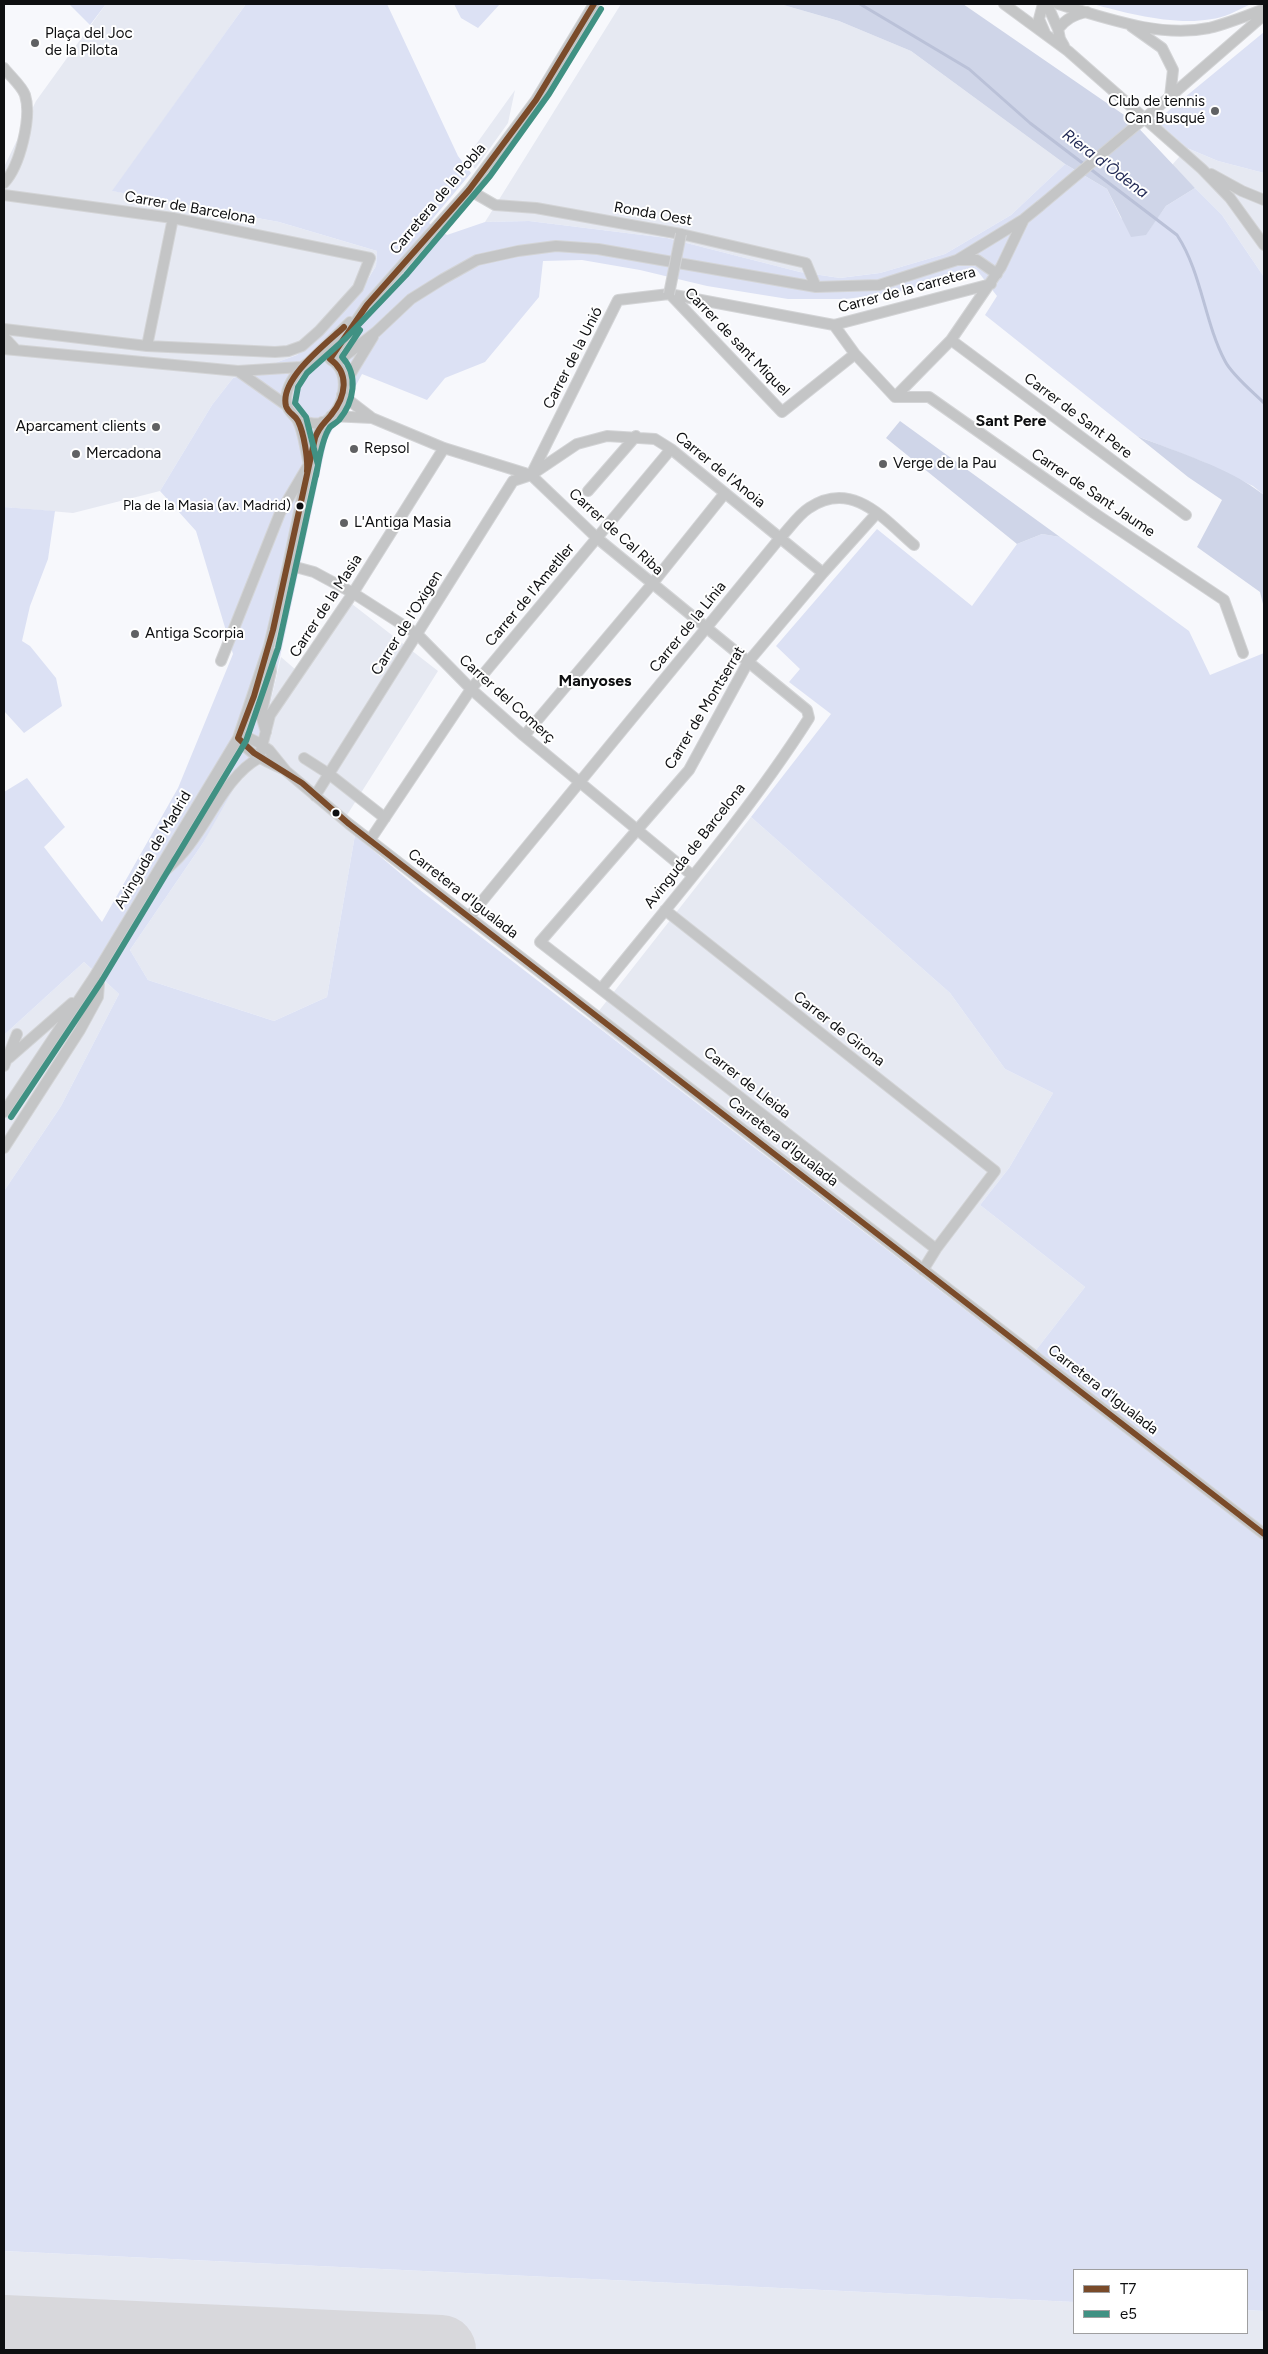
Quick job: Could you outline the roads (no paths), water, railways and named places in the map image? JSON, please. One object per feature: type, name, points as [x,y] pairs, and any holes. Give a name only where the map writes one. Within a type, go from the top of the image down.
[{"type":"street","name":"Carretera de la Pobla","points":[[333,360],[367,306],[469,190],[536,100],[594,4]]},
{"type":"street","points":[[1004,4],[1068,51],[1202,169],[1230,198],[1264,245]]},
{"type":"street","points":[[1042,4],[1039,19],[1046,35]]},
{"type":"street","points":[[1047,4],[1060,39],[1068,51]]},
{"type":"street","points":[[1058,4],[1128,24],[1166,30],[1208,28],[1238,20],[1264,8]]},
{"type":"street","points":[[1058,30],[1066,20],[1074,15],[1087,12]]},
{"type":"street","points":[[333,360],[376,332],[411,298],[477,260],[518,250],[556,246],[598,250],[816,287],[879,285],[957,260],[1024,219],[1170,97],[1264,15]]},
{"type":"street","points":[[1128,24],[1162,48],[1173,70],[1170,97]]},
{"type":"street","points":[[4,68],[25,94],[28,118],[15,164],[4,183]]},
{"type":"street","points":[[1202,169],[1242,191],[1264,200]]},
{"type":"street","name":"Ronda Oest","points":[[469,190],[495,205],[536,208],[681,234],[806,262],[816,287]]},
{"type":"street","name":"Carrer de Barcelona","points":[[4,195],[173,218],[370,258],[358,288],[320,331],[302,346],[288,351],[274,352],[220,350]]},
{"type":"street","points":[[147,346],[173,218]]},
{"type":"street","points":[[834,325],[855,354],[895,397],[951,340],[991,284],[1024,219]]},
{"type":"street","points":[[669,294],[681,234]]},
{"type":"street","points":[[957,260],[977,260],[997,274]]},
{"type":"street","name":"Carrer de la carretera","points":[[683,298],[834,325],[991,284]]},
{"type":"street","name":"Carrer de la Unió","points":[[531,475],[618,300],[669,294],[683,298]]},
{"type":"street","name":"Carrer de sant Miquel","points":[[669,294],[782,412],[855,354]]},
{"type":"street","points":[[367,306],[305,364],[290,384],[286,395],[286,405],[289,412],[298,420],[310,424],[322,422],[332,416],[342,395],[345,383],[376,332]]},
{"type":"street","points":[[4,330],[147,346],[220,350],[217,368]]},
{"type":"street","points":[[4,337],[16,350]]},
{"type":"street","name":"Carrer de Sant Pere","points":[[951,340],[1186,515]]},
{"type":"street","points":[[4,349],[238,371],[305,364],[320,358],[333,360],[343,372],[345,383]]},
{"type":"street","points":[[238,371],[286,405]]},
{"type":"street","name":"Carrer de Cal Riba","points":[[342,395],[372,418],[444,448],[531,475],[597,538],[807,710],[809,718]]},
{"type":"street","name":"Carrer de Sant Jaume","points":[[895,397],[929,397],[1094,513],[1224,600],[1243,653]]},
{"type":"street","name":"Carrer de Cal Riba","points":[[332,416],[372,418]]},
{"type":"street","points":[[221,661],[280,513],[308,464],[298,420]]},
{"type":"street","points":[[269,646],[288,565],[308,464],[322,422]]},
{"type":"street","name":"Carrer de l'Anoia","points":[[531,475],[577,444],[607,436],[636,436],[655,439],[671,449],[823,573]]},
{"type":"street","points":[[588,491],[636,436]]},
{"type":"street","name":"Carrer de la Masia","points":[[266,732],[270,716],[353,593],[444,448]]},
{"type":"street","name":"Carrer de l'Ametller","points":[[370,840],[471,689],[671,449]]},
{"type":"street","name":"Carrer de l'Oxigen","points":[[315,796],[513,481],[531,475]]},
{"type":"street","points":[[524,736],[652,584],[725,493]]},
{"type":"street","name":"Carrer de la Línia","points":[[468,917],[780,538],[809,508],[826,500],[844,497],[862,502],[914,545]]},
{"type":"street","name":"Carrer de Montserrat","points":[[540,942],[688,770],[748,662],[823,573],[877,513]]},
{"type":"street","name":"Carrer del Comerç","points":[[288,565],[314,572],[353,593],[417,634],[471,689],[524,736],[693,876]]},
{"type":"street","name":"Carretera d'Igualada","points":[[269,646],[271,671],[261,715],[266,732],[266,748],[286,771],[468,917],[1264,1534]]},
{"type":"street","name":"Avinguda de Madrid","points":[[4,1112],[94,977],[238,738],[247,717],[269,646]]},
{"type":"street","name":"Avinguda de Barcelona","points":[[601,989],[693,876],[791,747],[809,718]]},
{"type":"street","points":[[153,881],[182,855],[238,775],[250,763],[259,758],[266,748],[247,738],[238,738]]},
{"type":"street","name":"Carretera d'Igualada","points":[[238,738],[245,748],[259,758],[286,771]]},
{"type":"street","points":[[304,758],[329,774],[385,818]]},
{"type":"street","name":"Carrer de Girona","points":[[665,910],[995,1171],[936,1249]]},
{"type":"street","name":"Carrer de Lleida","points":[[540,942],[936,1249]]},
{"type":"street","points":[[4,1148],[80,1030],[98,996],[99,984],[94,977]]},
{"type":"street","points":[[5,1058],[81,995]]},
{"type":"street","points":[[5,1058],[18,1034]]},
{"type":"street","points":[[923,1270],[936,1249]]},
{"type":"waterway","name":"Riera d'Òdena","points":[[860,4],[969,69],[1030,123],[1177,235],[1192,265],[1212,330],[1225,361],[1238,378],[1264,403]]},
{"type":"place","name":"Plaça del Joc de la Pilota","points":[[35,43]]},
{"type":"place","name":"Club de tennis Can Busqué","points":[[1215,111]]},
{"type":"place","name":"Aparcament clients","points":[[156,427]]},
{"type":"place","name":"Repsol","points":[[354,449]]},
{"type":"place","name":"Mercadona","points":[[76,454]]},
{"type":"place","name":"Verge de la Pau","points":[[883,464]]},
{"type":"place","name":"Pla de la Masia (av. Madrid)","points":[[300,506]]},
{"type":"place","name":"L'Antiga Masia","points":[[344,523]]},
{"type":"place","name":"Antiga Scorpia","points":[[135,634]]},
{"type":"district","name":"Sant Pere","points":[[1011,421]]},
{"type":"district","name":"Manyoses","points":[[595,681]]}]
